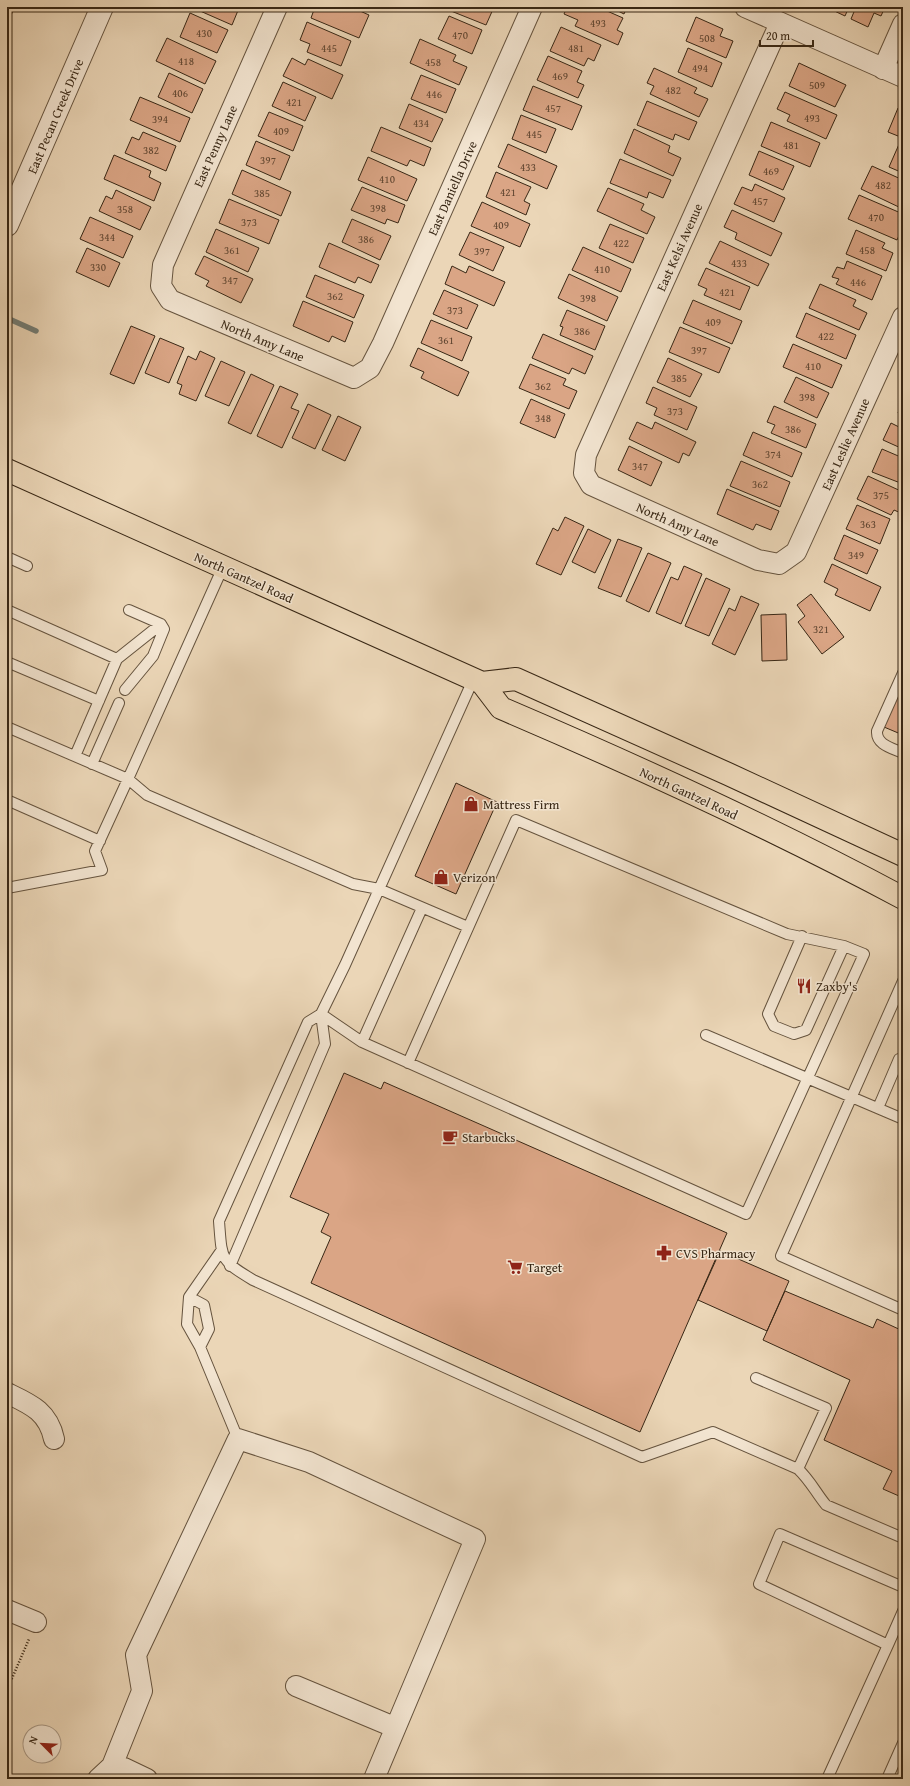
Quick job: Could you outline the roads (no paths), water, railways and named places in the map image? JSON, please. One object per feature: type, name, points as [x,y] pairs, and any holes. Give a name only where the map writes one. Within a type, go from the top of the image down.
[{"type":"main road","name":"North Gantzel Road","points":[[7,470],[477,682],[501,708],[764,827],[820,854],[903,898]]},
{"type":"main road","points":[[477,682],[516,679],[728,774],[903,855]]},
{"type":"street","name":"East Pecan Creek Drive","points":[[7,225],[13,197],[102,7]]},
{"type":"street","name":"East Penny Lane","points":[[161,286],[163,265],[277,7]]},
{"type":"street","name":"East Daniella Drive","points":[[370,368],[532,7]]},
{"type":"street","points":[[745,7],[903,77]]},
{"type":"street","name":"East Kelsi Avenue","points":[[584,473],[586,455],[780,23]]},
{"type":"street","points":[[883,69],[903,24]]},
{"type":"street","name":"North Amy Lane","points":[[161,286],[170,300],[354,378],[370,368]]},
{"type":"street","name":"East Leslie Avenue","points":[[779,564],[796,552],[903,317]]},
{"type":"street","name":"North Amy Lane","points":[[584,473],[591,485],[758,560],[779,564]]},
{"type":"street","points":[[7,1393],[35,1406],[52,1427],[54,1439]]},
{"type":"street","points":[[105,1772],[142,1691],[136,1655],[238,1439],[309,1462],[475,1539],[394,1727],[374,1779]]},
{"type":"street","points":[[7,1610],[36,1622]]},
{"type":"street","points":[[296,1686],[394,1727]]},
{"type":"street","points":[[105,1772],[124,1768],[147,1779]]},
{"type":"lane","points":[[7,557],[27,566]]},
{"type":"lane","points":[[7,888],[102,870],[95,851],[223,567]]},
{"type":"lane","points":[[7,610],[117,659]]},
{"type":"lane","points":[[125,690],[153,656],[164,629],[161,624],[129,610]]},
{"type":"lane","points":[[75,756],[117,659],[161,624]]},
{"type":"lane","points":[[7,662],[99,701]]},
{"type":"lane","points":[[903,673],[877,731],[877,736],[882,744],[903,753]]},
{"type":"lane","points":[[477,682],[321,1014],[308,1022],[219,1221],[221,1251],[230,1266],[253,1280],[642,1457],[713,1432],[798,1470],[807,1478],[826,1505],[903,1538]]},
{"type":"lane","points":[[92,764],[120,703]]},
{"type":"lane","points":[[7,727],[128,779],[147,795],[353,884],[379,889],[468,927]]},
{"type":"lane","points":[[7,800],[100,841]]},
{"type":"lane","points":[[321,1014],[362,1042],[408,1063],[746,1214],[864,954],[844,946],[802,936],[786,934],[516,820],[408,1063]]},
{"type":"lane","points":[[362,1042],[422,908]]},
{"type":"lane","points":[[802,936],[768,1014],[774,1026],[794,1034],[806,1030],[844,946]]},
{"type":"lane","points":[[903,982],[781,1256],[903,1310]]},
{"type":"lane","points":[[230,1266],[325,1044],[321,1014]]},
{"type":"lane","points":[[706,1035],[903,1119]]},
{"type":"lane","points":[[878,1108],[899,1060]]},
{"type":"lane","points":[[221,1251],[189,1297],[187,1324],[200,1347],[238,1439]]},
{"type":"lane","points":[[189,1297],[204,1305],[209,1329],[200,1347]]},
{"type":"lane","points":[[756,1378],[826,1408],[798,1470]]},
{"type":"lane","points":[[888,1645],[759,1584],[780,1534],[903,1587]]},
{"type":"lane","points":[[827,1779],[903,1611]]},
{"type":"lane","points":[[887,1779],[903,1743]]},
{"type":"waterway","points":[[7,318],[36,331]]},
{"type":"place","name":"Mattress Firm","points":[[471,804]]},
{"type":"place","name":"Verizon","points":[[441,877]]},
{"type":"place","name":"Zaxby's","points":[[804,986]]},
{"type":"place","name":"Starbucks","points":[[450,1137]]},
{"type":"place","name":"CVS Pharmacy","points":[[664,1253]]},
{"type":"place","name":"Target","points":[[515,1267]]}]
